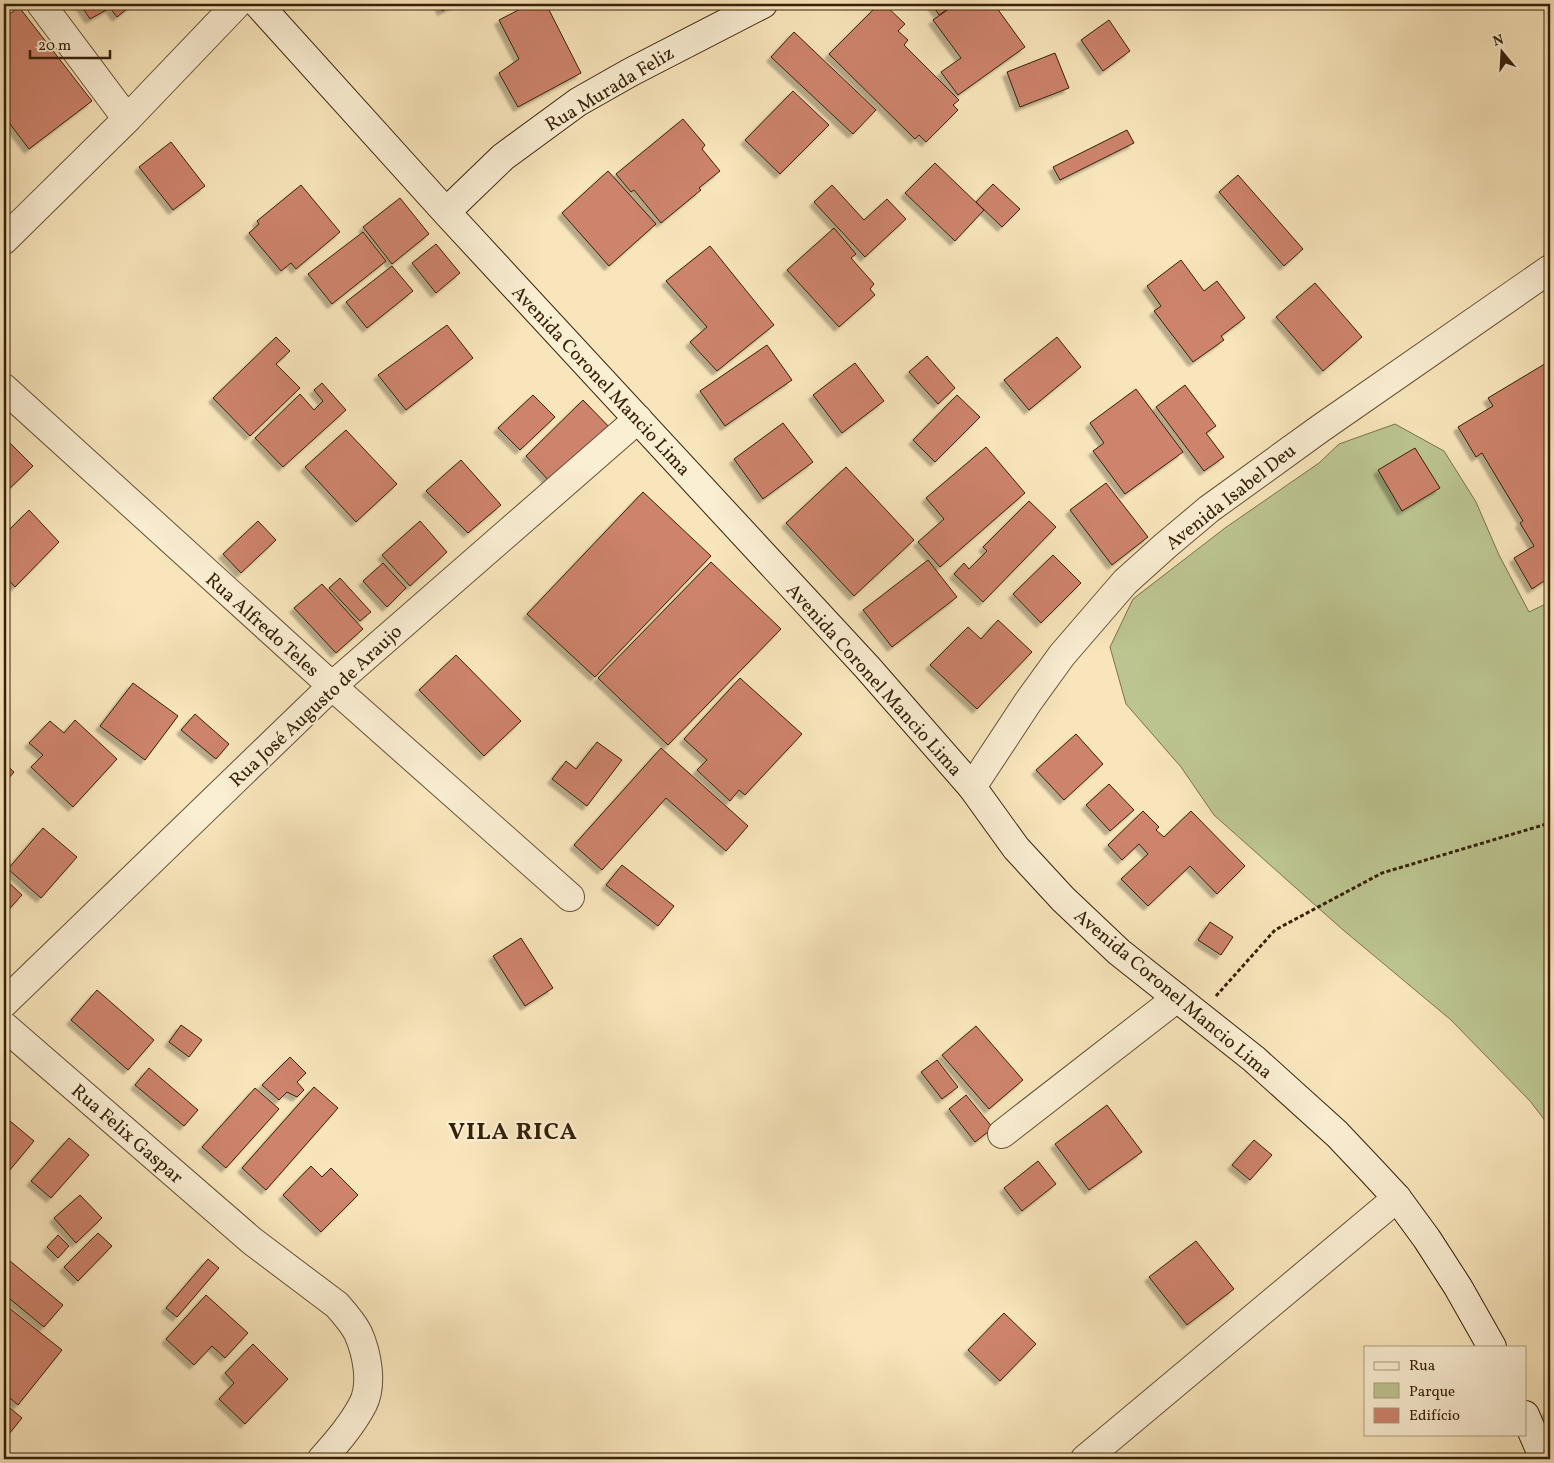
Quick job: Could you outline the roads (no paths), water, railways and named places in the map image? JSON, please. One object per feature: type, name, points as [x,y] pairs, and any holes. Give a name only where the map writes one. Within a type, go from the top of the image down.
[{"type":"street","points":[[41,4],[127,119]]},
{"type":"street","points":[[4,240],[127,119],[237,4]]},
{"type":"street","name":"Avenida Coronel Mancio Lima","points":[[258,4],[383,140],[446,212],[867,667],[972,787],[1016,848],[1063,899],[1119,952],[1254,1059],[1337,1134],[1397,1198],[1428,1239],[1491,1346]]},
{"type":"street","name":"Rua Murada Feliz","points":[[446,212],[503,157],[578,102],[631,72],[763,4]]},
{"type":"street","name":"Avenida Isabel Deu","points":[[972,787],[1028,702],[1062,655],[1125,582],[1165,546],[1209,509],[1321,428],[1550,270]]},
{"type":"street","name":"Rua Alfredo Teles","points":[[4,388],[332,686],[570,897]]},
{"type":"street","name":"Rua José Augusto de Araujo","points":[[4,1003],[332,686],[638,419]]},
{"type":"street","points":[[1002,1134],[1177,998]]},
{"type":"street","name":"Rua Felix Gaspar","points":[[4,1026],[252,1241],[337,1306],[347,1317],[358,1333],[365,1354],[368,1383],[364,1402],[346,1431],[322,1459]]},
{"type":"street","points":[[1085,1459],[1397,1198]]},
{"type":"street","points":[[1526,1417],[1544,1459]]},
{"type":"district","name":"VILA RICA","points":[[513,1131]]}]
